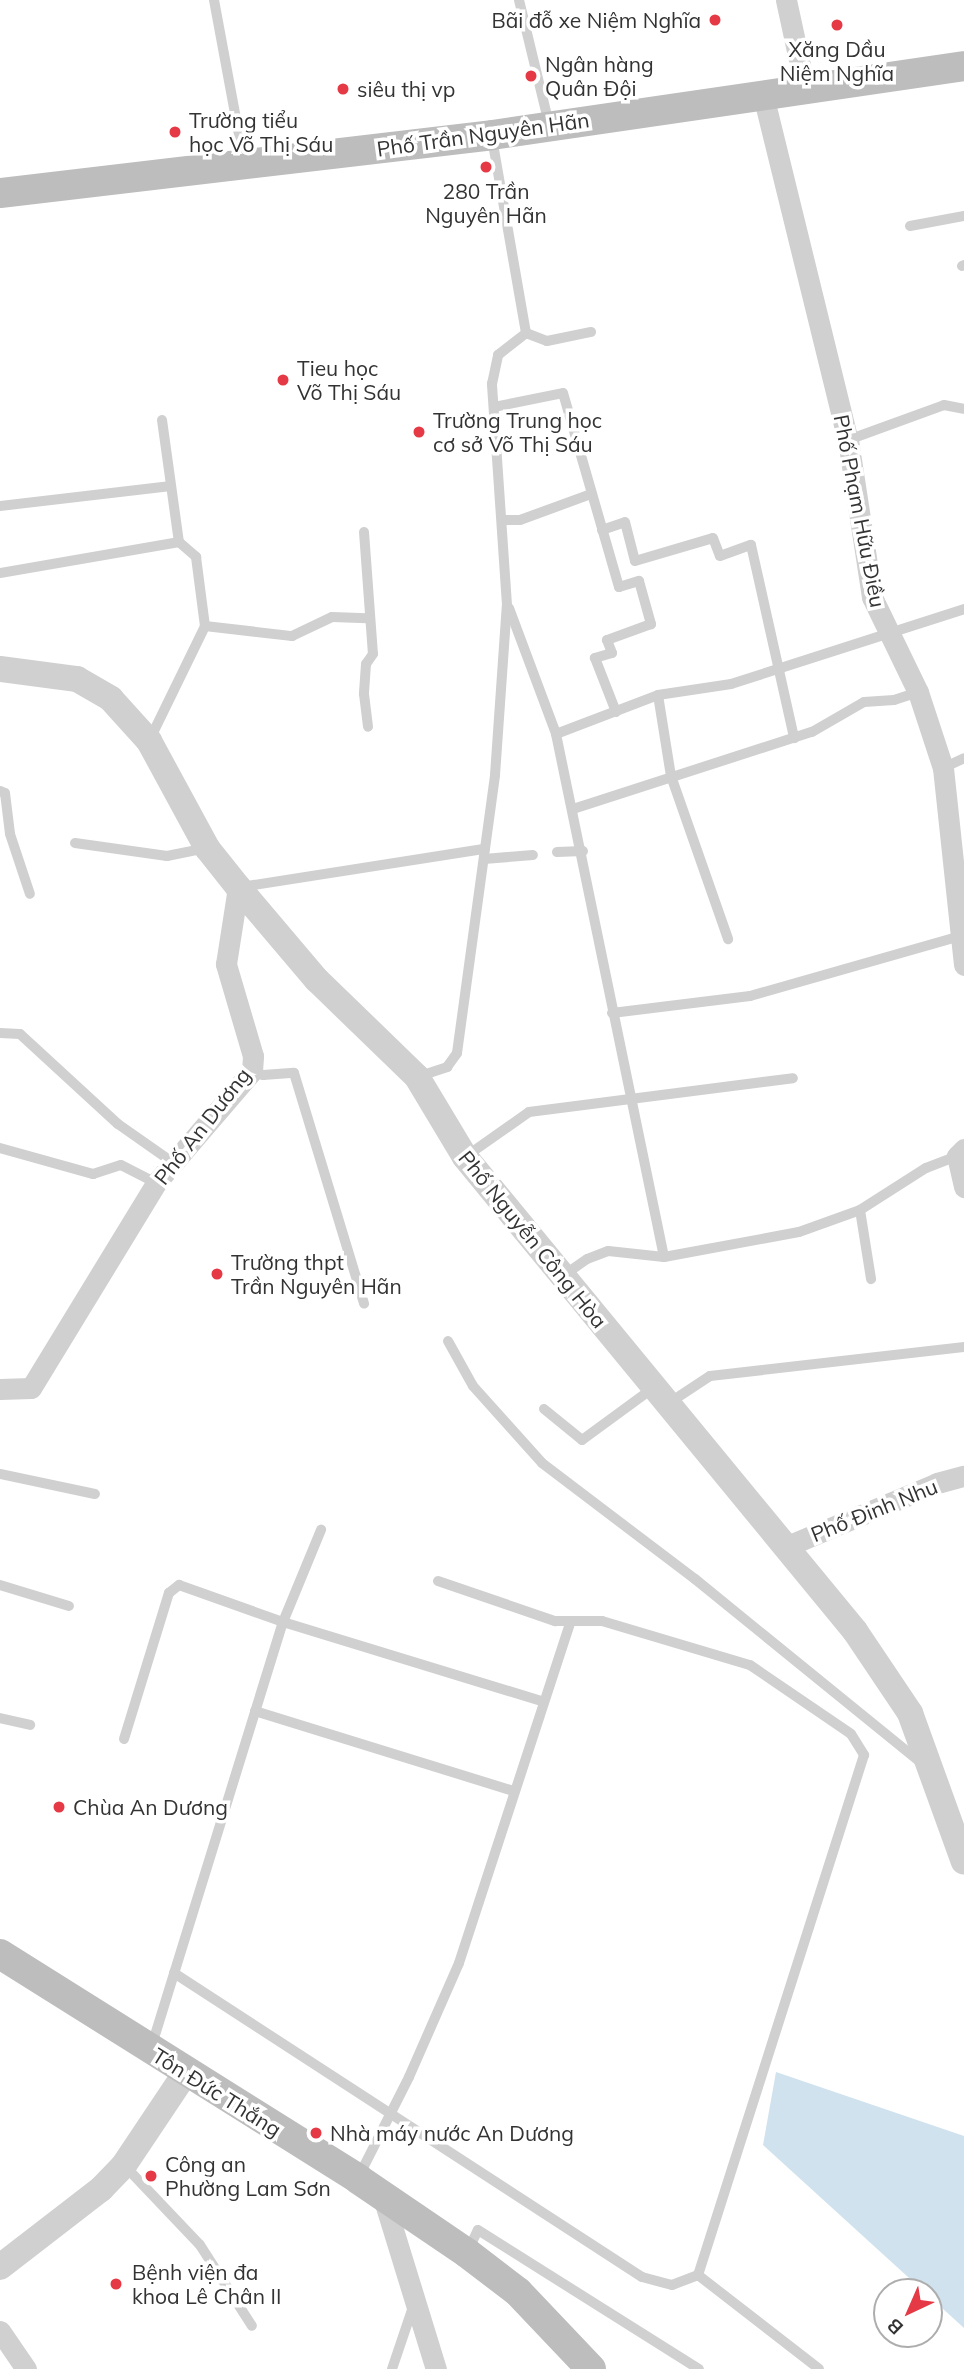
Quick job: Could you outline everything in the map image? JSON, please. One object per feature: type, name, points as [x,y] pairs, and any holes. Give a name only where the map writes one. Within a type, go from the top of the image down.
[{"type":"main road","name":"Phố Trần Nguyên Hãn","points":[[0,193],[492,135],[549,124],[964,66]]},
{"type":"main road","name":"Tôn Đức Thắng","points":[[0,1954],[185,2074],[358,2179],[467,2253],[518,2292],[591,2369]]},
{"type":"street","points":[[786,0],[805,88]]},
{"type":"street","name":"Phố Phạm Hữu Điều","points":[[763,94],[848,440],[872,597],[886,631],[918,692],[943,768],[964,965]]},
{"type":"street","name":"Phố Nguyễn Công Hòa","points":[[0,669],[77,679],[111,699],[149,741],[206,848],[317,980],[417,1077],[465,1157],[855,1631],[904,1703],[936,1775],[964,1862]]},
{"type":"street","name":"Phố An Dương","points":[[0,1389],[31,1388],[156,1183],[252,1071],[253,1056],[226,964],[238,887]]},
{"type":"street","points":[[961,1152],[964,1187]]},
{"type":"street","name":"Phố Đinh Nhu","points":[[785,1547],[937,1483],[964,1476]]},
{"type":"street","points":[[0,2267],[101,2189],[124,2165],[185,2074]]},
{"type":"street","points":[[383,2197],[436,2369]]},
{"type":"street","points":[[0,2331],[26,2369]]},
{"type":"lane","points":[[214,0],[245,164]]},
{"type":"lane","points":[[519,0],[549,124]]},
{"type":"lane","points":[[492,135],[526,333]]},
{"type":"lane","points":[[910,226],[964,216]]},
{"type":"lane","points":[[526,333],[548,341],[591,332]]},
{"type":"lane","points":[[417,1077],[447,1067],[457,1053],[484,854],[507,605],[492,384],[498,355],[526,333]]},
{"type":"lane","points":[[494,407],[563,393],[619,587],[639,580],[651,624],[607,640],[612,653],[594,658],[616,712]]},
{"type":"lane","points":[[848,440],[944,405],[964,409]]},
{"type":"lane","points":[[149,741],[205,626],[196,557],[178,542],[162,420]]},
{"type":"lane","points":[[0,506],[169,486]]},
{"type":"lane","points":[[502,520],[520,520],[591,494]]},
{"type":"lane","points":[[602,530],[625,522],[635,561],[713,538],[720,555],[751,545],[766,603],[776,669],[794,738]]},
{"type":"lane","points":[[364,532],[367,618],[373,654],[366,664],[364,694],[368,727]]},
{"type":"lane","points":[[0,573],[178,542]]},
{"type":"lane","points":[[507,605],[556,734],[583,851],[612,1013],[664,1258]]},
{"type":"lane","points":[[556,734],[658,695],[732,684],[886,631],[964,609]]},
{"type":"lane","points":[[205,626],[292,636],[332,617],[367,618]]},
{"type":"lane","points":[[573,809],[794,738],[864,702],[894,701],[918,692]]},
{"type":"lane","points":[[658,695],[671,776],[728,939]]},
{"type":"lane","points":[[943,768],[964,758]]},
{"type":"lane","points":[[0,791],[5,793],[10,834],[30,894]]},
{"type":"lane","points":[[75,843],[167,856],[206,848]]},
{"type":"lane","points":[[557,852],[583,851]]},
{"type":"lane","points":[[238,887],[484,854],[533,855]]},
{"type":"lane","points":[[612,1013],[750,996],[960,936]]},
{"type":"lane","points":[[0,1033],[20,1034],[118,1124],[172,1162]]},
{"type":"lane","points":[[252,1071],[263,1075],[293,1073],[364,1304]]},
{"type":"lane","points":[[465,1157],[529,1112],[631,1102],[793,1079]]},
{"type":"lane","points":[[0,1148],[93,1174],[121,1165],[156,1183]]},
{"type":"lane","points":[[563,1276],[599,1253],[664,1258],[799,1231],[860,1210],[926,1168],[961,1152]]},
{"type":"lane","points":[[860,1210],[871,1279]]},
{"type":"lane","points":[[448,1341],[473,1386],[542,1463],[695,1579],[936,1775]]},
{"type":"lane","points":[[544,1409],[582,1440],[661,1396],[710,1376],[964,1347]]},
{"type":"lane","points":[[0,1474],[95,1494]]},
{"type":"lane","points":[[150,2051],[284,1622],[321,1530]]},
{"type":"lane","points":[[438,1581],[569,1623],[602,1620],[750,1665],[851,1734],[864,1755],[698,2275]]},
{"type":"lane","points":[[0,1585],[69,1606]]},
{"type":"lane","points":[[124,1739],[169,1593],[174,1586],[542,1701]]},
{"type":"lane","points":[[358,2179],[392,2112],[459,1963],[569,1623]]},
{"type":"lane","points":[[256,1712],[514,1791]]},
{"type":"lane","points":[[0,1718],[30,1725]]},
{"type":"lane","points":[[174,1973],[392,2112],[642,2277],[672,2285],[698,2275]]},
{"type":"lane","points":[[124,2165],[200,2245],[251,2326]]},
{"type":"lane","points":[[467,2253],[478,2230],[699,2369]]},
{"type":"lane","points":[[698,2275],[819,2369]]},
{"type":"lane","points":[[392,2369],[416,2297]]},
{"type":"water","points":[[776,2072],[964,2136],[964,2328],[943,2309],[943,2278],[909,2278],[763,2145]]},
{"type":"place","name":"Bãi đỗ xe Niệm Nghĩa","points":[[715,20]]},
{"type":"place","name":"Xăng Dầu Niệm Nghĩa","points":[[837,25]]},
{"type":"place","name":"Ngân hàng Quân Đội","points":[[531,76]]},
{"type":"place","name":"siêu thị vp","points":[[343,89]]},
{"type":"place","name":"Trường tiểu học Võ Thị Sáu","points":[[175,132]]},
{"type":"place","name":"280 Trần Nguyên Hãn","points":[[486,167]]},
{"type":"place","name":"Tieu học Võ Thị Sáu","points":[[283,380]]},
{"type":"place","name":"Trường Trung học cơ sở Võ Thị Sáu","points":[[419,432]]},
{"type":"place","name":"Trường thpt Trần Nguyên Hãn","points":[[217,1274]]},
{"type":"place","name":"Chùa An Dương","points":[[59,1807]]},
{"type":"place","name":"Nhà máy nước An Dương","points":[[316,2133]]},
{"type":"place","name":"Công an Phường Lam Sơn","points":[[151,2176]]},
{"type":"place","name":"Bệnh viện đa khoa Lê Chân II","points":[[116,2284]]}]
